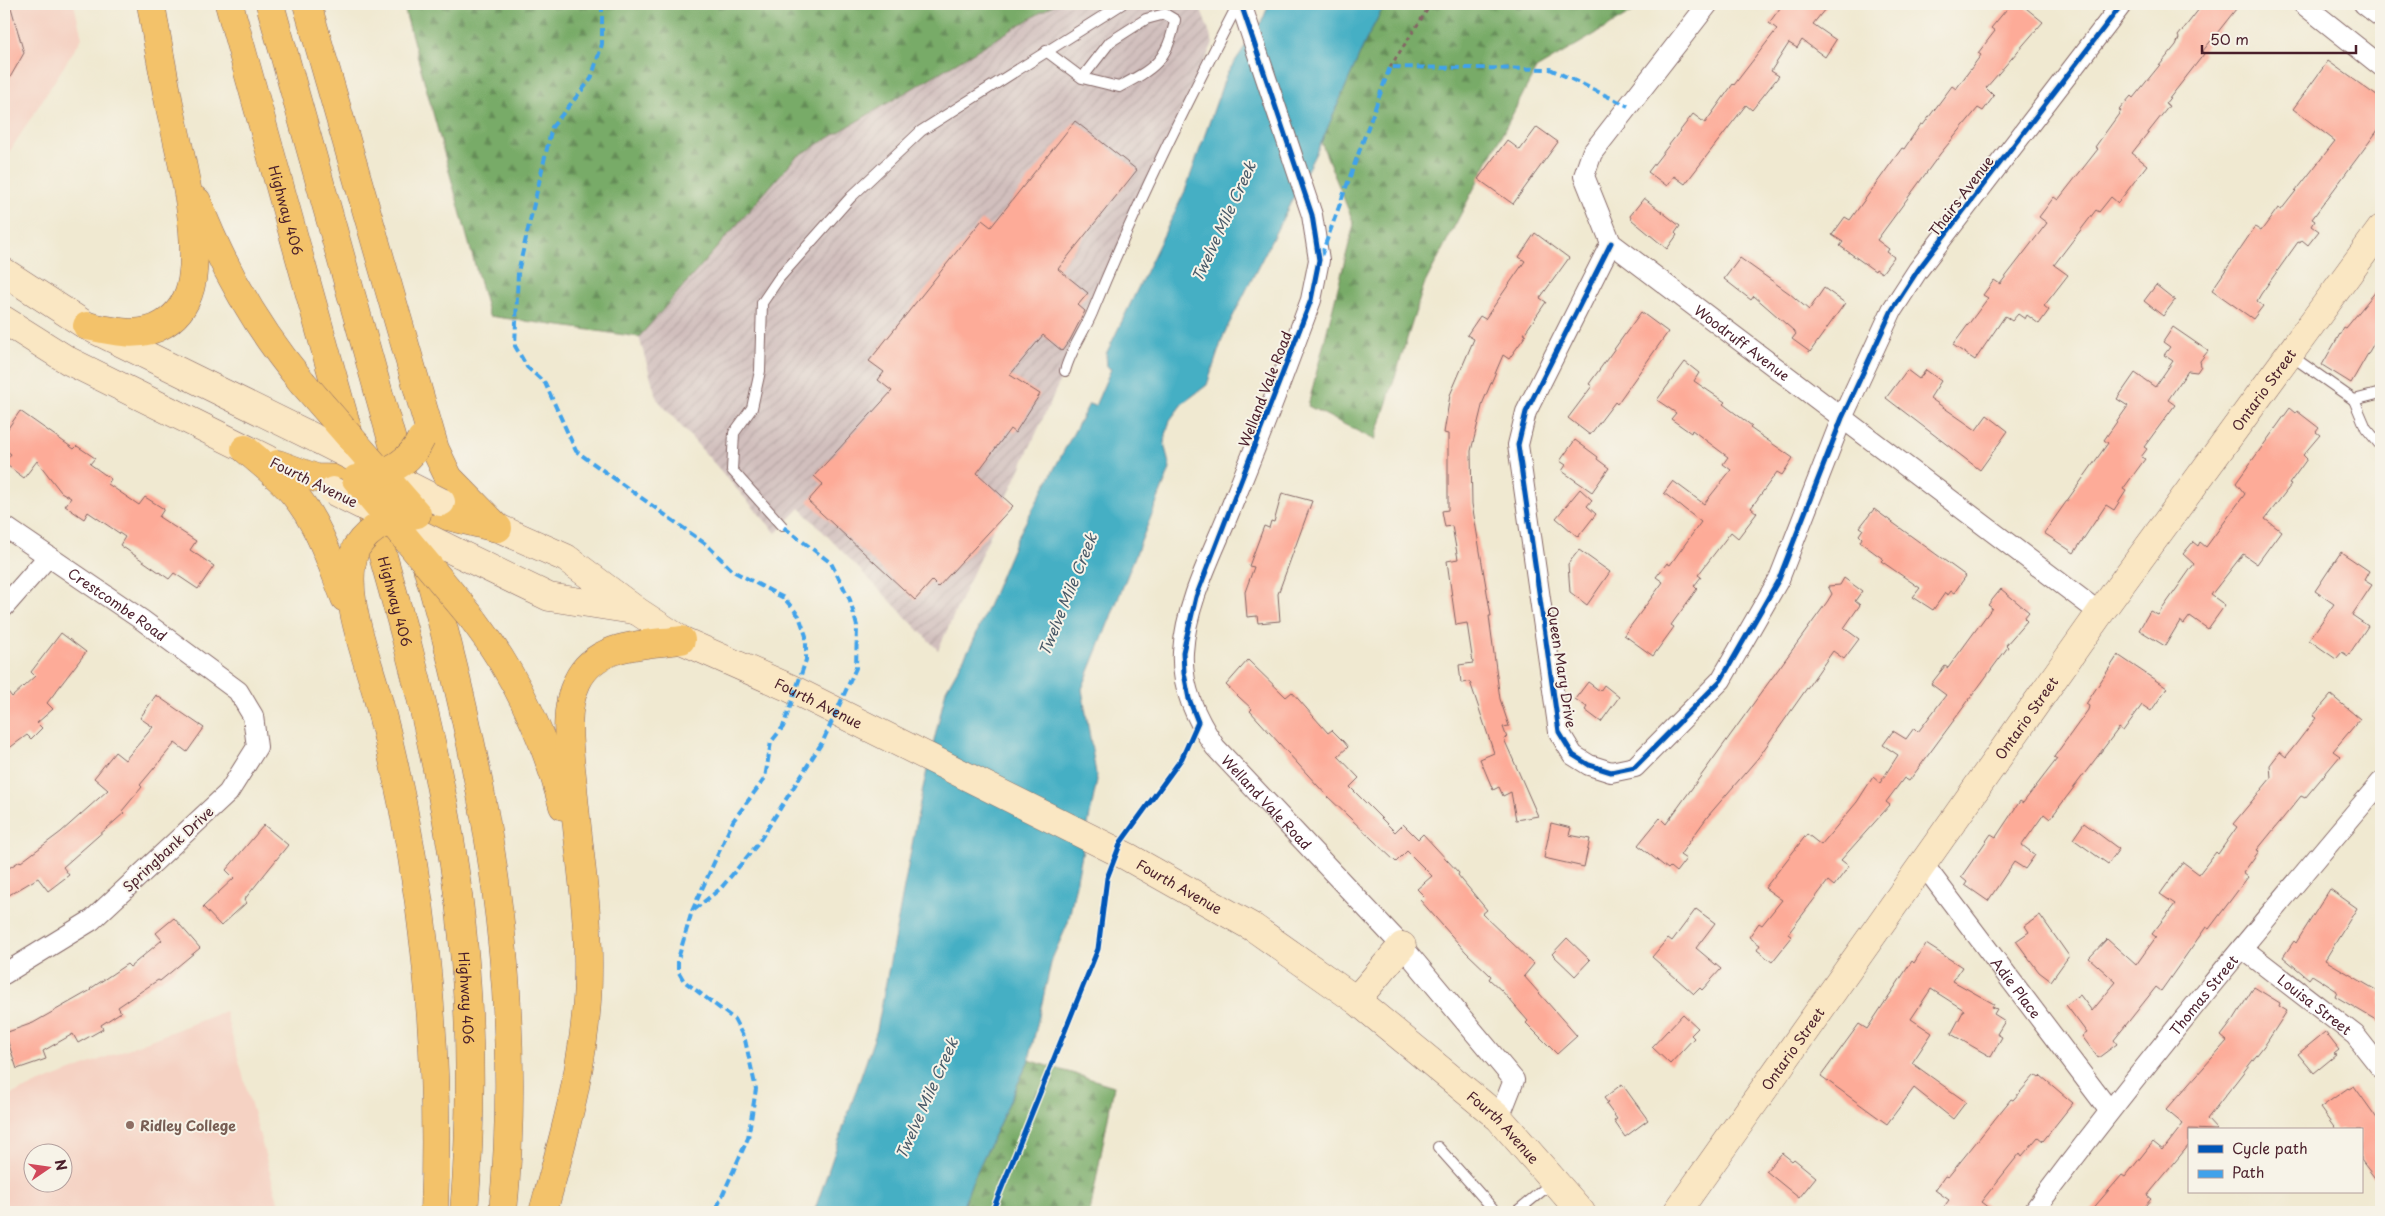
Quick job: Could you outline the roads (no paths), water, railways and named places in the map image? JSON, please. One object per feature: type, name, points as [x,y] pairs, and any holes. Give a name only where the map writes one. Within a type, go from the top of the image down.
[{"type":"highway","points":[[87,326],[124,333],[155,329],[165,324],[183,306],[191,282],[193,261],[190,214],[182,162],[150,4]]},
{"type":"highway","name":"Highway 406","points":[[228,4],[396,601],[441,790],[457,883],[467,989],[470,1123],[464,1212]]},
{"type":"highway","points":[[270,4],[440,613],[478,775],[500,907],[508,1003],[509,1109],[503,1212]]},
{"type":"highway","points":[[307,4],[421,404],[441,464],[462,493],[498,528]]},
{"type":"highway","points":[[182,162],[204,220],[229,275],[270,342],[302,382],[417,514],[440,539],[458,553]]},
{"type":"highway","points":[[341,483],[383,473],[405,461],[417,448],[421,439],[423,422],[421,404]]},
{"type":"highway","points":[[319,440],[341,483],[390,520],[473,619],[497,651],[538,731],[557,783],[583,887]]},
{"type":"highway","points":[[245,450],[293,492],[311,517],[324,544],[360,635],[389,738],[415,885],[428,998],[435,1106],[434,1212]]},
{"type":"highway","points":[[360,635],[350,573],[356,548],[369,532],[390,520],[444,509]]},
{"type":"highway","points":[[543,1212],[569,1121],[581,1054],[588,973],[588,933],[570,742],[569,717],[576,683],[581,674],[596,659],[615,650],[681,640]]},
{"type":"main road","name":"Ontario Street","points":[[1677,1212],[2100,613],[2381,229]]},
{"type":"main road","points":[[4,272],[87,326],[383,473]]},
{"type":"main road","name":"Fourth Avenue","points":[[4,320],[69,360],[245,450],[278,464],[341,483]]},
{"type":"main road","name":"Fourth Avenue","points":[[383,473],[444,509],[498,528],[566,558],[637,611],[681,640],[792,689],[1128,857],[1254,928],[1356,1000],[1499,1118],[1581,1212]]},
{"type":"main road","name":"Fourth Avenue","points":[[390,520],[550,597],[637,611]]},
{"type":"main road","points":[[1356,1000],[1402,946]]},
{"type":"street","points":[[1611,243],[1584,176],[1592,153],[1708,4]]},
{"type":"street","name":"Thairs Avenue","points":[[1842,418],[1892,310],[1918,270],[2122,4]]},
{"type":"street","points":[[2364,4],[2381,17]]},
{"type":"street","points":[[2306,5],[2381,66]]},
{"type":"street","name":"Welland Vale Road","points":[[1241,7],[1312,214],[1319,260],[1311,300],[1196,597],[1185,644],[1184,673],[1189,699],[1198,722],[1215,747],[1402,946],[1514,1080],[1499,1118]]},
{"type":"street","name":"Queen Mary Drive","points":[[1611,243],[1526,412],[1518,445],[1559,732],[1573,755],[1589,765],[1611,772],[1635,767],[1721,680],[1778,580],[1842,418]]},
{"type":"street","name":"Woodruff Avenue","points":[[1611,243],[2100,613]]},
{"type":"street","name":"Crestcombe Road","points":[[4,526],[47,558],[142,620],[229,684]]},
{"type":"street","points":[[4,607],[47,558]]},
{"type":"street","name":"Springbank Drive","points":[[4,974],[92,920],[228,794],[257,747],[253,716],[238,691],[229,684]]},
{"type":"street","name":"Thomas Street","points":[[2033,1212],[2110,1110],[2381,782]]},
{"type":"street","name":"Adie Place","points":[[1923,864],[2110,1110]]},
{"type":"street","name":"Louisa Street","points":[[2242,948],[2355,1035],[2381,1068]]},
{"type":"lane","points":[[782,526],[732,470],[734,434],[752,408],[760,371],[762,303],[779,278],[851,197],[921,130],[1122,4]]},
{"type":"lane","points":[[1065,371],[1091,315],[1114,255],[1174,129],[1241,7]]},
{"type":"lane","points":[[1046,51],[1082,78],[1119,86],[1153,69],[1172,39],[1175,20],[1165,14],[1146,19],[1110,42],[1082,78]]},
{"type":"lane","points":[[2289,354],[2354,400],[2366,428],[2381,446]]},
{"type":"lane","points":[[2354,400],[2381,393]]},
{"type":"lane","points":[[1438,1147],[1496,1212]]},
{"type":"lane","points":[[1516,1212],[1554,1181]]},
{"type":"water","name":"Twelve Mile Creek","points":[[1269,4],[1385,4],[1365,42],[1321,143],[1224,334],[1207,385],[1182,404],[1170,420],[1164,442],[1170,469],[1082,689],[1097,780],[1068,923],[1052,959],[1029,1060],[972,1182],[961,1212],[814,1212],[877,1030],[922,792],[946,690],[973,642],[1016,540],[1089,404],[1095,406],[1111,369],[1107,367],[1106,354],[1185,191],[1226,75],[1263,19]]},
{"type":"place","name":"Ridley College","points":[[130,1125]]}]
